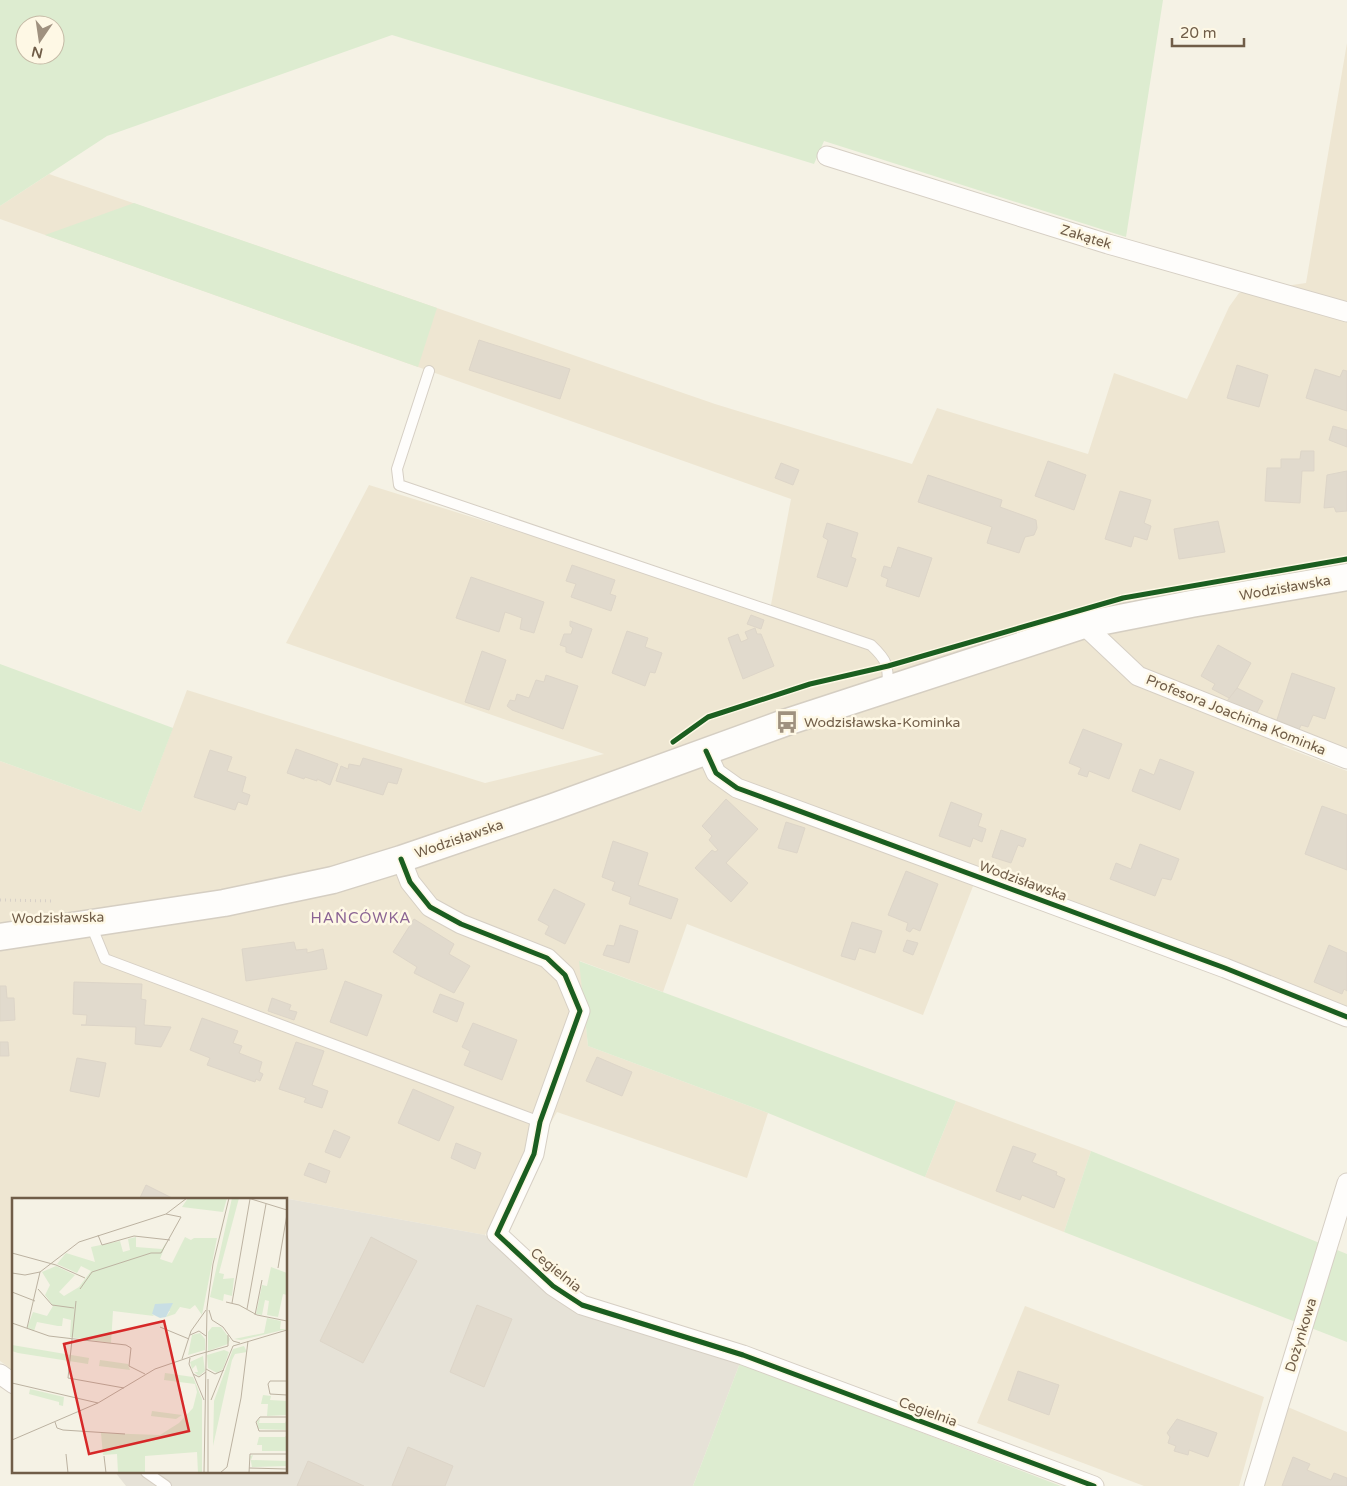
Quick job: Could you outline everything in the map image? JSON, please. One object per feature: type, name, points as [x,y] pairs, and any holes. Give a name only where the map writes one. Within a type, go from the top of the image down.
[{"type":"main road","name":"Wodzisławska","points":[[0,937],[224,903],[334,880],[401,859],[787,722],[1084,625],[1347,577]]},
{"type":"main road","name":"Wodzisławska","points":[[0,920],[54,916],[117,918]]},
{"type":"street","name":"Zakątek","points":[[827,156],[1108,244],[1347,312]]},
{"type":"street","name":"Profesora Joachima Kominka","points":[[1084,625],[1138,676],[1347,759]]},
{"type":"street","name":"Wodzisławska","points":[[706,751],[716,773],[737,788],[1225,968],[1347,1017]]},
{"type":"street","name":"Cegielnia","points":[[401,859],[410,882],[430,907],[461,924],[547,958],[566,975],[580,1011],[540,1122],[534,1154],[497,1234],[560,1291],[582,1305],[743,1355],[1094,1486]]},
{"type":"street","name":"Dożynkowa","points":[[1254,1486],[1347,1183]]},
{"type":"street","points":[[0,1374],[12,1383]]},
{"type":"lane","points":[[429,371],[397,469],[399,485],[871,645],[882,656],[888,666],[888,689]]},
{"type":"lane","name":"Wodzisławska","points":[[90,923],[105,958],[540,1122]]},
{"type":"lane","points":[[149,1474],[166,1486]]},
{"type":"path","points":[[0,900],[64,901]]},
{"type":"shaded area","points":[[1347,43],[1347,750],[1322,740],[1282,746],[1347,771],[1347,1027],[1199,963],[975,881],[923,1015],[687,924],[663,992],[580,961],[588,1046],[768,1113],[747,1178],[557,1112],[485,1235],[278,1197],[12,1198],[12,1370],[0,1361],[0,761],[141,812],[187,690],[485,783],[604,754],[286,643],[369,485],[770,610],[791,499],[0,219],[0,206],[49,174],[715,404],[912,464],[937,408],[1088,454],[1114,373],[1187,399],[1229,307],[1239,293],[1306,283]]},
{"type":"shaded area","points":[[956,1101],[1091,1151],[1064,1232],[925,1177]]},
{"type":"shaded area","points":[[288,1199],[485,1235],[558,1299],[740,1363],[693,1486],[126,1486],[117,1474],[288,1474]]},
{"type":"shaded area","points":[[1025,1306],[1264,1397],[1239,1486],[1144,1486],[977,1423]]},
{"type":"shaded area","points":[[1283,1405],[1347,1432],[1347,1486],[1264,1486]]},
{"type":"green space","points":[[0,0],[1163,0],[1126,237],[824,141],[814,164],[392,35],[107,136],[0,206]]},
{"type":"green space","points":[[134,203],[437,308],[418,367],[45,235]]},
{"type":"green space","points":[[0,664],[173,728],[141,812],[0,761]]},
{"type":"green space","points":[[579,961],[956,1101],[925,1177],[768,1113],[588,1046]]},
{"type":"green space","points":[[1091,1151],[1347,1254],[1347,1342],[1064,1232]]},
{"type":"green space","points":[[740,1363],[1061,1486],[693,1486]]},
{"type":"building","points":[[479,340],[570,369],[560,399],[469,370]]},
{"type":"building","points":[[1237,365],[1268,375],[1259,407],[1227,398]]},
{"type":"building","points":[[1315,369],[1340,377],[1343,370],[1347,371],[1347,411],[1306,398]]},
{"type":"building","points":[[1333,426],[1347,430],[1347,447],[1329,440]]},
{"type":"building","points":[[1301,451],[1314,451],[1314,471],[1302,471],[1300,503],[1265,501],[1267,468],[1281,468],[1281,459],[1300,459]]},
{"type":"building","points":[[1048,461],[1086,475],[1074,510],[1035,496]]},
{"type":"building","points":[[781,463],[799,470],[793,485],[775,478]]},
{"type":"building","points":[[1347,471],[1347,511],[1336,512],[1334,507],[1324,508],[1327,475]]},
{"type":"building","points":[[928,475],[1002,500],[1000,507],[1036,520],[1037,528],[1034,535],[1025,537],[1019,553],[987,543],[992,527],[918,502]]},
{"type":"building","points":[[1120,491],[1151,500],[1144,523],[1151,526],[1147,540],[1134,536],[1131,547],[1105,539]]},
{"type":"building","points":[[1218,521],[1225,552],[1179,559],[1174,529]]},
{"type":"building","points":[[827,523],[858,533],[851,557],[856,559],[847,587],[817,577],[828,540],[823,537]]},
{"type":"building","points":[[898,547],[932,558],[919,597],[886,586],[888,579],[881,576],[884,566],[891,568]]},
{"type":"building","points":[[572,565],[615,580],[610,594],[616,596],[611,611],[571,597],[576,584],[566,581]]},
{"type":"building","points":[[471,577],[544,602],[534,633],[520,629],[522,618],[505,612],[499,632],[456,618]]},
{"type":"building","points":[[751,615],[764,620],[761,629],[747,624]]},
{"type":"building","points":[[570,621],[592,629],[582,658],[566,652],[566,647],[560,645],[564,634],[571,634],[573,628],[570,626]]},
{"type":"building","points":[[755,628],[757,634],[761,634],[774,666],[743,679],[728,638],[738,634],[741,642],[748,639],[745,632]]},
{"type":"building","points":[[627,631],[648,638],[645,647],[662,653],[655,673],[650,672],[645,686],[612,673]]},
{"type":"building","points":[[1218,645],[1251,663],[1231,699],[1212,689],[1215,684],[1201,676]]},
{"type":"building","points":[[482,651],[506,660],[489,710],[465,702]]},
{"type":"building","points":[[1292,673],[1335,688],[1325,719],[1313,715],[1308,727],[1301,725],[1297,734],[1275,726]]},
{"type":"building","points":[[546,675],[578,686],[563,729],[512,710],[507,706],[510,700],[515,701],[517,694],[529,698],[536,680],[544,682]]},
{"type":"building","points":[[1237,688],[1263,701],[1253,720],[1224,705]]},
{"type":"building","points":[[1083,729],[1122,744],[1109,779],[1089,771],[1087,777],[1078,774],[1081,768],[1069,763]]},
{"type":"building","points":[[296,749],[338,764],[330,785],[317,779],[317,781],[305,777],[304,779],[287,773]]},
{"type":"building","points":[[210,750],[232,757],[227,771],[246,777],[242,792],[250,795],[247,805],[238,802],[235,810],[194,797]]},
{"type":"building","points":[[363,758],[402,769],[397,784],[388,782],[383,795],[336,781],[341,766],[348,769],[349,764],[360,766]]},
{"type":"building","points":[[1160,759],[1194,772],[1180,810],[1132,791],[1140,769],[1154,775]]},
{"type":"building","points":[[726,799],[758,829],[726,863],[748,883],[731,902],[695,868],[712,850],[715,852],[718,850],[709,840],[712,836],[702,826]]},
{"type":"building","points":[[951,802],[982,814],[978,826],[986,829],[982,842],[973,838],[970,847],[939,836]]},
{"type":"building","points":[[1322,806],[1347,815],[1347,870],[1305,854]]},
{"type":"building","points":[[786,822],[805,828],[797,853],[778,848]]},
{"type":"building","points":[[1001,830],[1026,839],[1023,847],[1018,845],[1011,863],[992,857]]},
{"type":"building","points":[[613,841],[648,853],[638,885],[678,899],[671,919],[629,904],[631,897],[612,890],[615,882],[602,877]]},
{"type":"building","points":[[1140,844],[1179,859],[1171,880],[1162,878],[1155,896],[1110,879],[1116,863],[1131,869]]},
{"type":"building","points":[[906,871],[938,884],[920,931],[913,928],[910,932],[906,930],[908,923],[888,915]]},
{"type":"building","points":[[554,889],[585,904],[565,944],[545,934],[549,926],[538,920]]},
{"type":"building","points":[[414,919],[454,944],[449,954],[470,966],[454,993],[414,973],[417,967],[393,952]]},
{"type":"building","points":[[852,922],[882,931],[875,953],[859,948],[855,960],[841,956]]},
{"type":"building","points":[[620,925],[638,931],[629,963],[603,955],[607,945],[614,946]]},
{"type":"building","points":[[907,940],[918,943],[913,955],[903,951]]},
{"type":"building","points":[[294,942],[296,950],[307,949],[307,953],[323,949],[327,969],[246,981],[242,949]]},
{"type":"building","points":[[1329,945],[1347,953],[1347,991],[1344,989],[1342,994],[1314,982]]},
{"type":"building","points":[[345,981],[382,995],[367,1036],[330,1022]]},
{"type":"building","points":[[74,982],[142,984],[141,999],[146,1000],[144,1025],[171,1027],[161,1047],[135,1044],[136,1027],[81,1025],[86,1025],[87,1015],[73,1014]]},
{"type":"building","points":[[0,986],[6,986],[7,998],[14,998],[15,1020],[0,1021]]},
{"type":"building","points":[[440,994],[464,1003],[457,1022],[433,1012]]},
{"type":"building","points":[[272,998],[291,1005],[289,1010],[297,1012],[294,1020],[268,1011]]},
{"type":"building","points":[[202,1018],[238,1031],[233,1043],[242,1046],[239,1053],[262,1062],[259,1072],[263,1074],[260,1081],[256,1079],[255,1082],[207,1065],[210,1058],[190,1050]]},
{"type":"building","points":[[473,1023],[517,1040],[502,1080],[464,1065],[470,1051],[462,1047]]},
{"type":"building","points":[[0,1042],[8,1042],[9,1056],[0,1056]]},
{"type":"building","points":[[296,1042],[324,1051],[312,1085],[328,1091],[322,1108],[304,1102],[306,1098],[279,1089]]},
{"type":"building","points":[[597,1057],[632,1072],[622,1096],[586,1081]]},
{"type":"building","points":[[77,1058],[106,1063],[99,1097],[70,1091]]},
{"type":"building","points":[[413,1089],[454,1107],[439,1141],[398,1123]]},
{"type":"building","points":[[334,1130],[350,1137],[340,1158],[325,1152]]},
{"type":"building","points":[[456,1143],[481,1153],[475,1169],[451,1158]]},
{"type":"building","points":[[1013,1146],[1036,1154],[1032,1162],[1057,1172],[1056,1175],[1065,1179],[1054,1208],[1022,1195],[1020,1200],[996,1191]]},
{"type":"building","points":[[309,1163],[330,1171],[326,1183],[304,1175]]},
{"type":"building","points":[[146,1185],[172,1198],[140,1198]]},
{"type":"building","points":[[371,1237],[417,1261],[363,1363],[320,1341]]},
{"type":"building","points":[[477,1305],[512,1319],[484,1387],[450,1372]]},
{"type":"building","points":[[1018,1371],[1059,1385],[1049,1415],[1008,1400]]},
{"type":"building","points":[[1177,1419],[1217,1433],[1208,1457],[1189,1450],[1188,1455],[1174,1451],[1176,1446],[1168,1443],[1170,1437],[1167,1433]]},
{"type":"building","points":[[408,1447],[453,1466],[445,1486],[392,1486]]},
{"type":"building","points":[[1293,1457],[1310,1464],[1307,1470],[1331,1480],[1334,1473],[1347,1478],[1347,1486],[1282,1486]]},
{"type":"building","points":[[308,1461],[364,1486],[297,1486]]},
{"type":"cycle path","points":[[673,742],[708,717],[810,684],[888,666],[1123,598],[1347,559]]},
{"type":"cycle path","points":[[706,751],[716,773],[737,788],[1225,968],[1347,1017]]},
{"type":"cycle path","points":[[401,859],[410,882],[430,907],[461,924],[547,958],[565,975],[580,1011],[540,1122],[534,1154],[497,1234],[553,1286],[582,1305],[743,1355],[1094,1486]]},
{"type":"place","name":"Wodzisławska-Kominka","points":[[787,722]]},
{"type":"district","name":"HAŃCÓWKA","points":[[361,918]]}]
